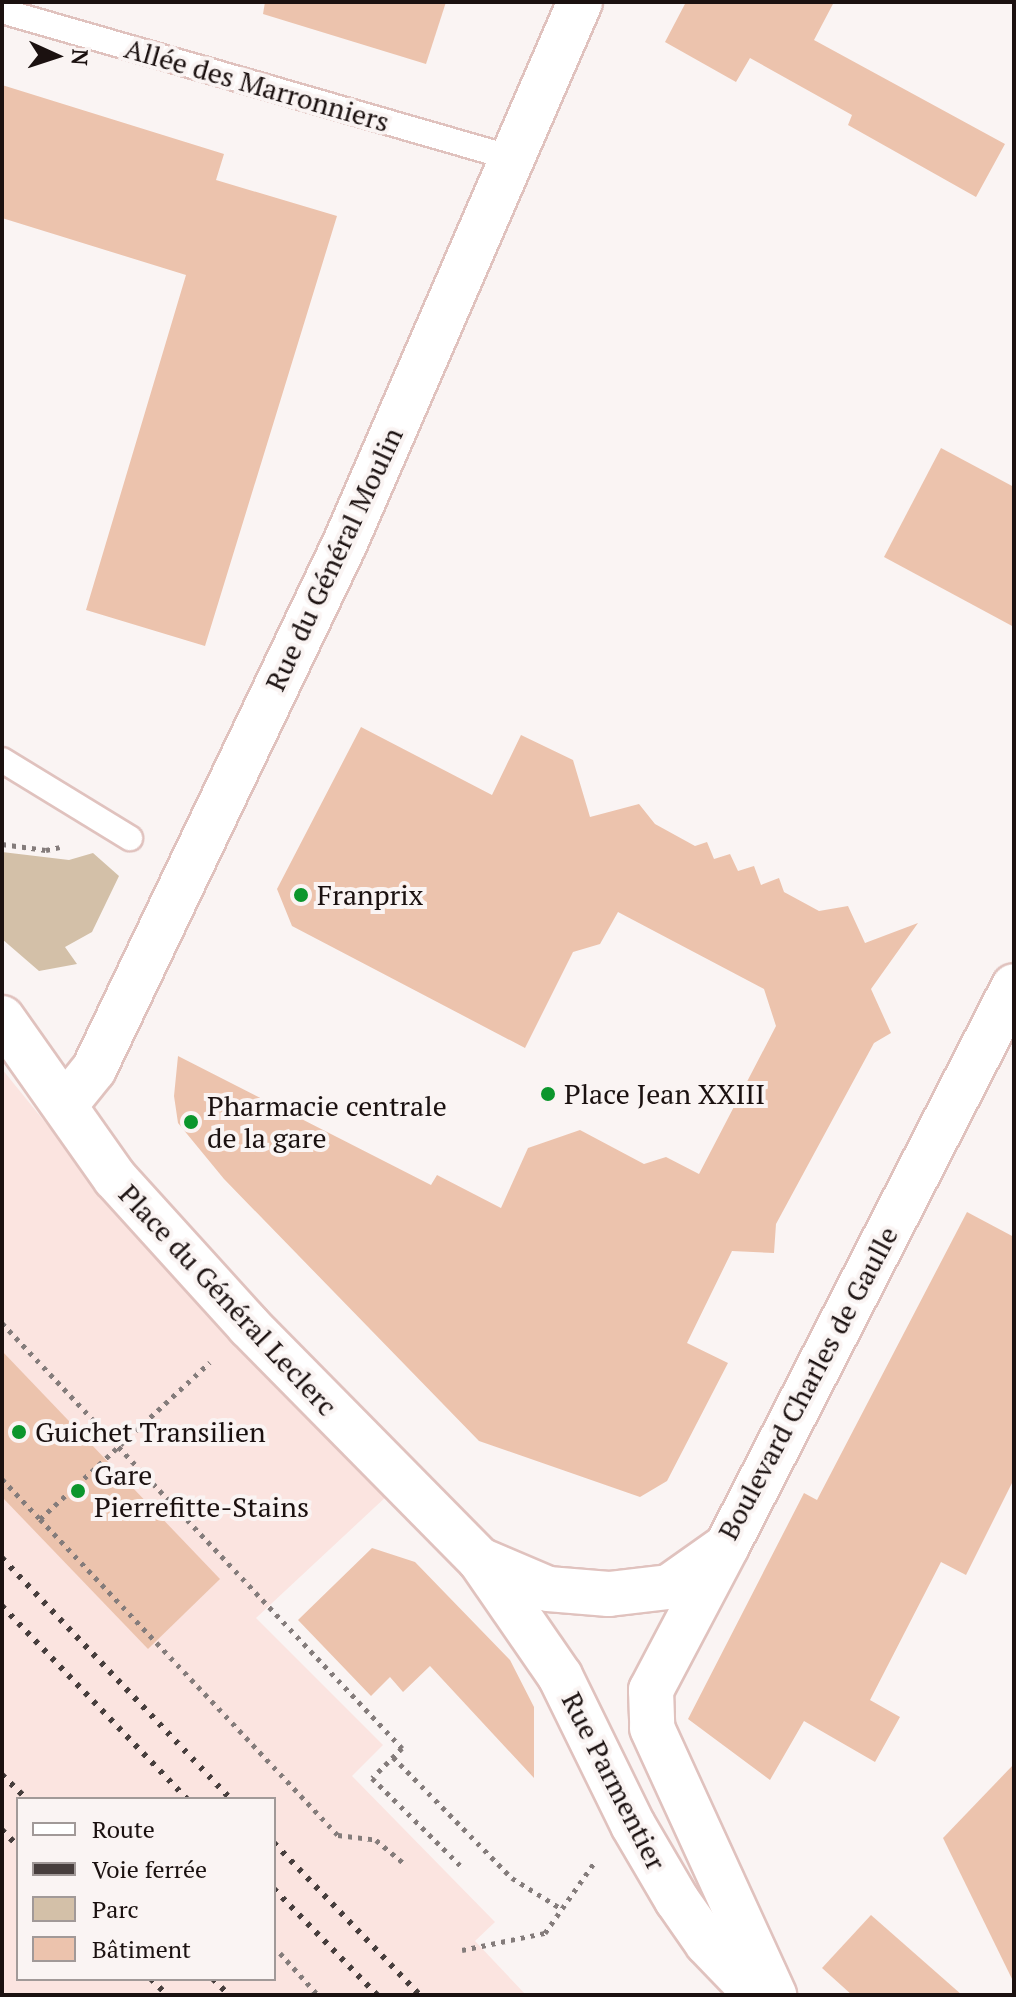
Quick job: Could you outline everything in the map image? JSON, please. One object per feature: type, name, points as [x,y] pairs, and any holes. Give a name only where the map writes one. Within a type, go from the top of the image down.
[{"type":"street","name":"Rue du Général Moulin","points":[[65,1105],[94,1069],[345,543],[580,2]]},
{"type":"street","name":"Boulevard Charles de Gaulle","points":[[480,1560],[548,1589],[609,1594],[669,1587],[727,1546],[1014,986]]},
{"type":"street","name":"Place du Général Leclerc","points":[[2,1018],[115,1178],[249,1326],[480,1560]]},
{"type":"street","name":"Rue Parmentier","points":[[727,1546],[651,1690],[652,1728],[774,1995]]},
{"type":"street","name":"Rue Parmentier","points":[[480,1560],[560,1676],[633,1825],[707,1943],[757,1995]]},
{"type":"lane","name":"Allée des Marronniers","points":[[2,11],[512,158]]},
{"type":"lane","points":[[2,760],[130,838]]},
{"type":"path","points":[[2,1323],[402,1748],[372,1778],[464,1869]]},
{"type":"path","points":[[40,1519],[249,1326]]},
{"type":"path","points":[[2,1479],[338,1835],[376,1840],[405,1864]]},
{"type":"path","points":[[393,1757],[512,1878],[560,1908]]},
{"type":"path","points":[[462,1950],[545,1933],[606,1848],[633,1825]]},
{"type":"path","points":[[280,1953],[318,1995]]},
{"type":"shaded area","points":[[2,1069],[100,1190],[389,1494],[256,1618],[383,1745],[352,1776],[495,1922],[475,1941],[526,1995],[2,1995]]},
{"type":"green space","points":[[2,852],[69,860],[93,853],[119,876],[92,932],[65,947],[77,964],[39,971],[2,939]]},
{"type":"building","points":[[265,2],[446,2],[426,64],[263,14]]},
{"type":"building","points":[[686,2],[834,2],[814,40],[1005,144],[976,197],[848,125],[852,115],[750,58],[736,82],[665,42]]},
{"type":"building","points":[[2,85],[224,154],[216,180],[337,216],[205,646],[86,610],[186,275],[2,218]]},
{"type":"building","points":[[941,448],[1014,487],[1014,627],[884,557]]},
{"type":"building","points":[[361,727],[492,795],[521,735],[573,760],[590,817],[639,804],[655,824],[695,846],[707,842],[714,859],[730,854],[738,871],[754,866],[761,885],[779,878],[784,892],[819,911],[848,906],[865,943],[918,923],[871,989],[891,1033],[874,1043],[776,1224],[774,1253],[732,1251],[687,1343],[728,1363],[667,1481],[640,1497],[479,1441],[224,1179],[178,1123],[174,1096],[178,1056],[431,1185],[437,1175],[501,1208],[528,1148],[580,1130],[644,1164],[666,1157],[699,1174],[776,1026],[764,989],[618,912],[600,944],[573,952],[525,1048],[292,926],[277,889]]},
{"type":"building","points":[[967,1212],[1014,1237],[1014,1479],[966,1575],[941,1562],[870,1700],[900,1717],[875,1762],[804,1721],[770,1780],[688,1719],[804,1493],[817,1500]]},
{"type":"building","name":"Gare Pierrefitte-Stains","points":[[2,1351],[220,1579],[148,1649],[2,1497]]},
{"type":"building","points":[[372,1548],[415,1562],[510,1660],[534,1707],[534,1778],[430,1666],[403,1692],[390,1677],[371,1696],[298,1620]]},
{"type":"building","points":[[1014,1764],[1014,1983],[943,1838]]},
{"type":"building","points":[[871,1915],[962,1995],[852,1995],[822,1968]]},
{"type":"railway","points":[[2,1558],[229,1797]]},
{"type":"railway","points":[[2,1606],[185,1797]]},
{"type":"railway","points":[[2,1775],[25,1797]]},
{"type":"railway","points":[[2,1830],[16,1844]]},
{"type":"railway","points":[[276,1845],[420,1995]]},
{"type":"railway","points":[[276,1891],[377,1995]]},
{"type":"railway","points":[[153,1981],[167,1995]]},
{"type":"railway","points":[[215,1981],[229,1995]]},
{"type":"place","name":"Franprix","points":[[301,895]]},
{"type":"place","name":"Place Jean XXIII","points":[[548,1094]]},
{"type":"place","name":"Pharmacie centrale de la gare","points":[[191,1122]]},
{"type":"place","name":"Guichet Transilien","points":[[19,1432]]},
{"type":"place","name":"Gare Pierrefitte-Stains","points":[[78,1491]]}]
